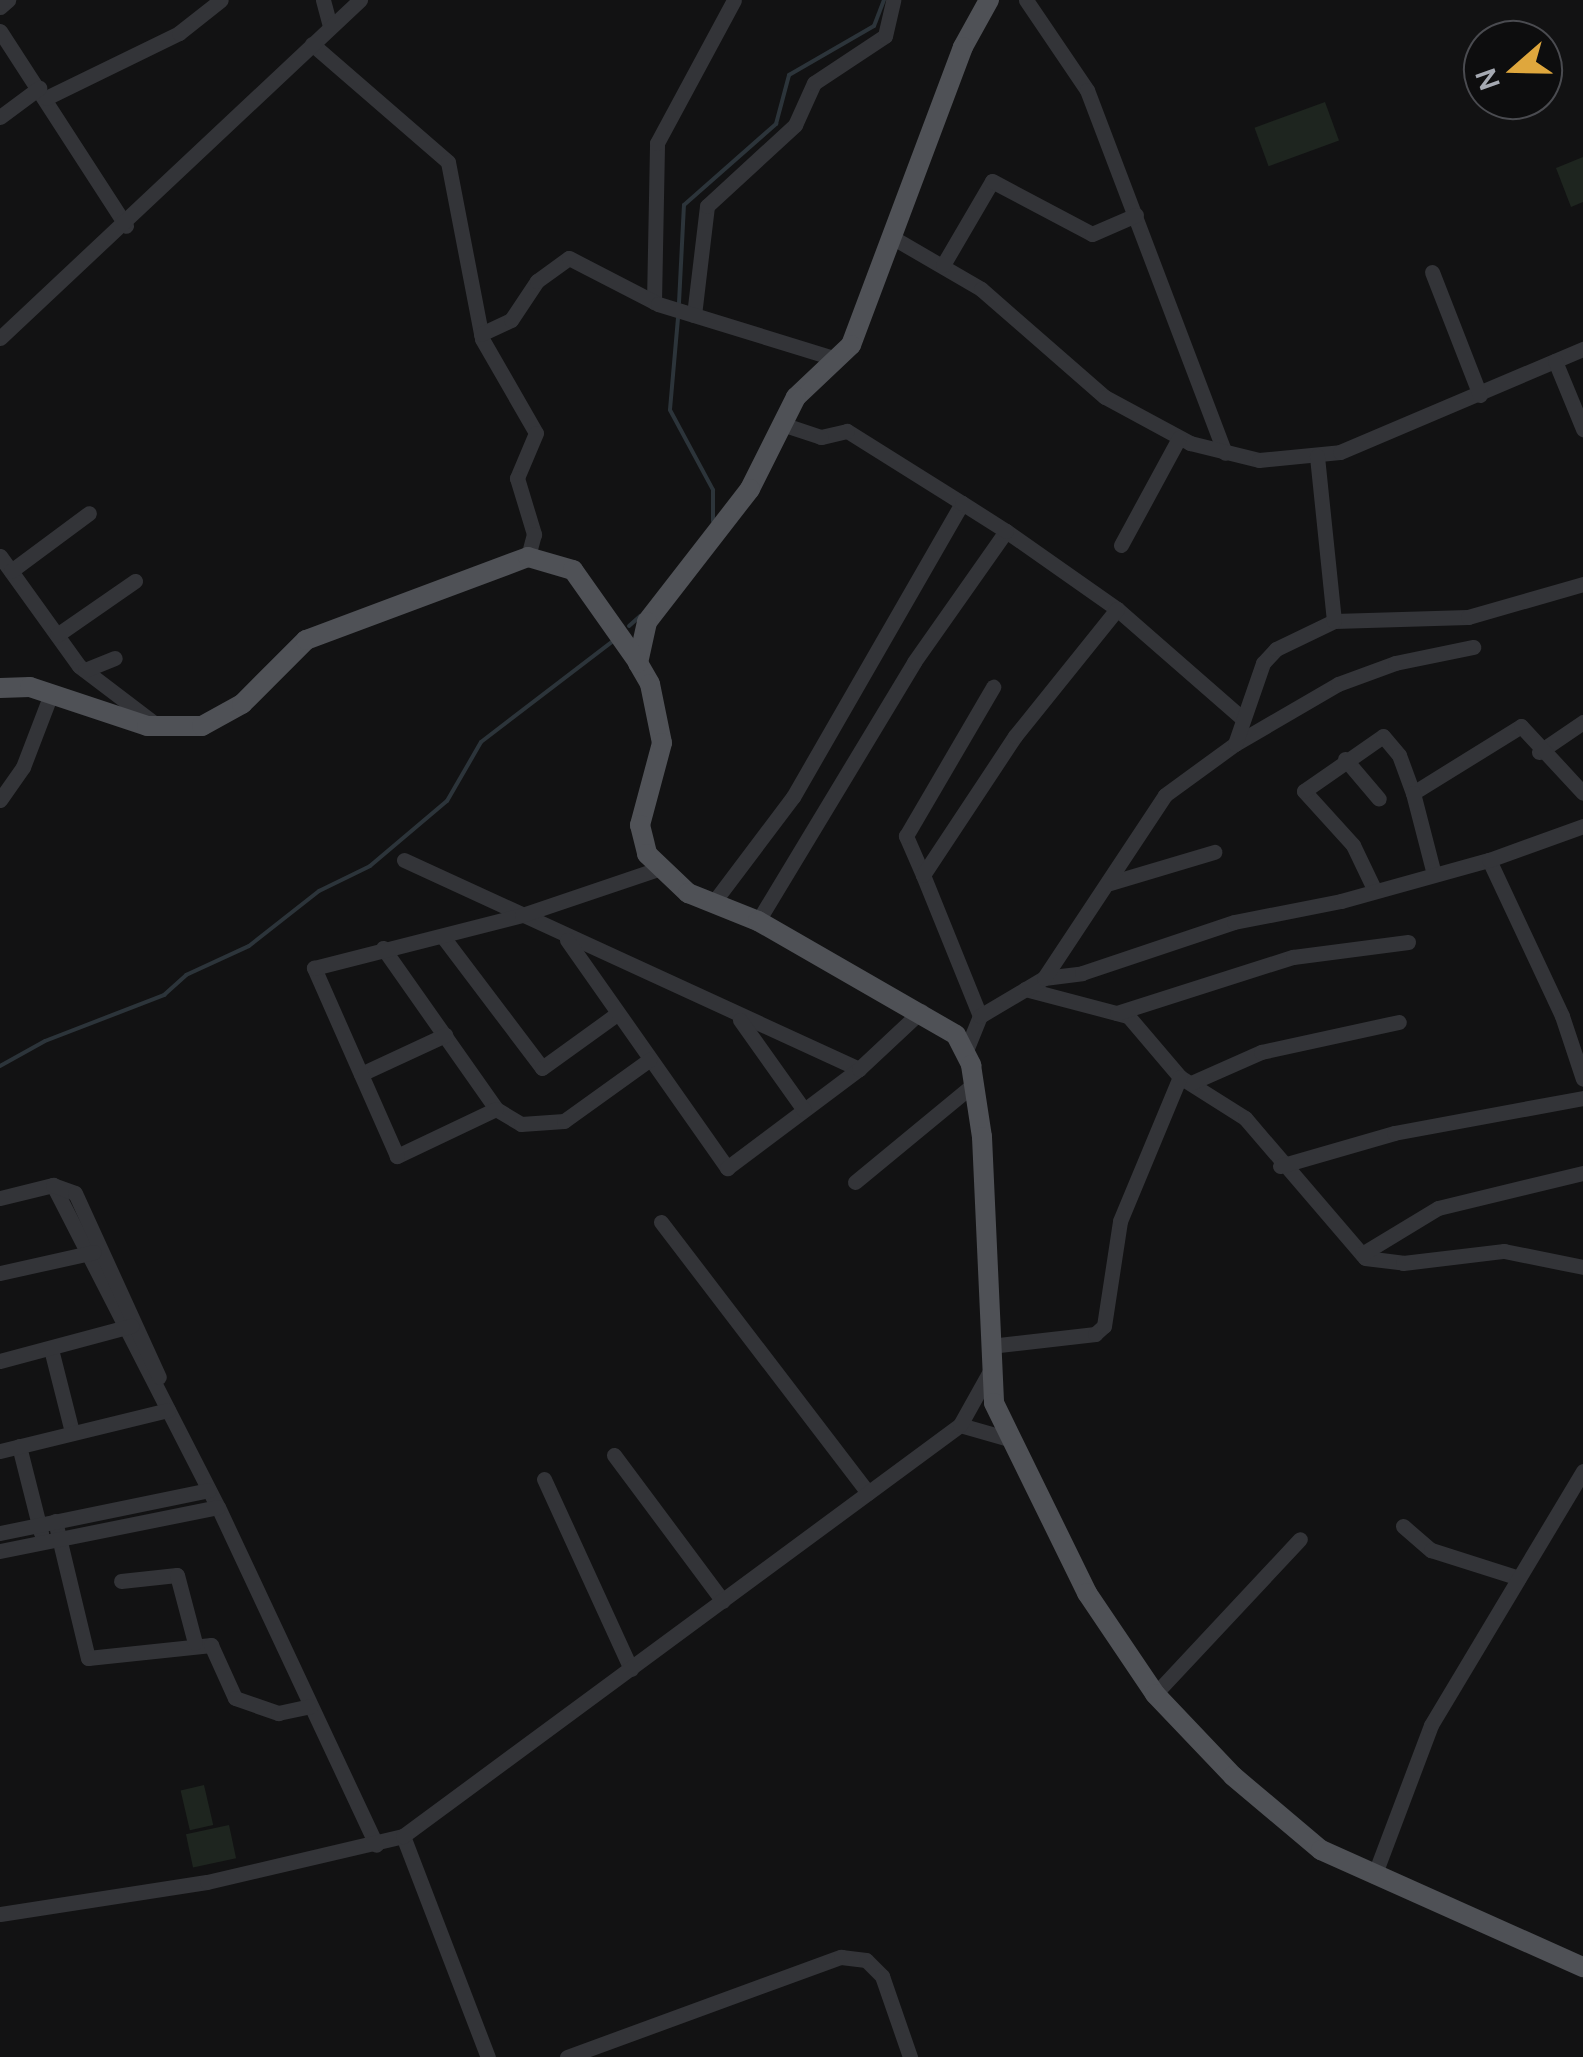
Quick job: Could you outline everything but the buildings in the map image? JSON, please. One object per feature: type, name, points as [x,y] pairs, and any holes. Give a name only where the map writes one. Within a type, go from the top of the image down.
[{"type":"main road","points":[[638,663],[646,622],[750,489],[796,398],[851,346],[890,236],[942,116],[963,47],[990,0]]},
{"type":"main road","points":[[0,688],[51,694],[158,726],[202,726],[221,718],[306,640],[528,557],[573,570],[638,663],[660,718],[662,743],[640,825],[658,869],[713,903],[758,920],[921,1011],[956,1035],[974,1084],[994,1403],[1087,1593],[1154,1694],[1284,1824],[1374,1876],[1583,1967]]},
{"type":"street","points":[[0,7],[8,0]]},
{"type":"street","points":[[0,118],[43,93],[179,33],[222,0]]},
{"type":"street","points":[[323,0],[330,27]]},
{"type":"street","points":[[0,338],[126,226],[360,0]]},
{"type":"street","points":[[654,302],[658,144],[734,0]]},
{"type":"street","points":[[684,312],[707,206],[795,125],[814,84],[885,36],[892,0]]},
{"type":"street","points":[[1026,0],[1087,90],[1225,453]]},
{"type":"street","points":[[0,31],[126,226]]},
{"type":"street","points":[[312,44],[448,162],[481,334],[505,388],[526,408],[536,433],[517,478],[534,534],[528,557]]},
{"type":"street","points":[[942,265],[992,181],[1092,234],[1136,215]]},
{"type":"street","points":[[890,236],[981,289],[1076,378],[1179,438],[1259,460],[1317,456],[1480,395],[1583,350]]},
{"type":"street","points":[[481,334],[510,320],[537,281],[569,258],[654,302],[834,358]]},
{"type":"street","points":[[1432,272],[1480,395]]},
{"type":"street","points":[[1556,362],[1583,429]]},
{"type":"street","points":[[782,424],[820,437],[847,431],[962,503],[1117,609],[1243,719]]},
{"type":"street","points":[[1121,545],[1179,438]]},
{"type":"street","points":[[1317,456],[1334,621]]},
{"type":"street","points":[[713,903],[802,783],[962,503]]},
{"type":"street","points":[[11,571],[88,513]]},
{"type":"street","points":[[758,920],[914,662],[1006,532]]},
{"type":"street","points":[[0,556],[84,670],[158,726]]},
{"type":"street","points":[[57,636],[135,581]]},
{"type":"street","points":[[1236,744],[1263,663],[1276,648],[1334,621],[1468,617],[1583,584]]},
{"type":"street","points":[[923,875],[1016,736],[1117,609]]},
{"type":"street","points":[[965,1053],[980,1016],[1044,978],[1165,795],[1236,744],[1338,684],[1473,647]]},
{"type":"street","points":[[84,670],[115,658]]},
{"type":"street","points":[[980,1016],[906,836],[993,686]]},
{"type":"street","points":[[0,800],[23,767],[51,694]]},
{"type":"street","points":[[1539,752],[1583,722]]},
{"type":"street","points":[[1413,793],[1521,726],[1539,752],[1583,793]]},
{"type":"street","points":[[1374,891],[1353,845],[1304,792],[1382,736],[1399,754],[1434,874]]},
{"type":"street","points":[[1345,759],[1378,799]]},
{"type":"street","points":[[1044,978],[1082,973],[1234,922],[1489,860],[1583,826]]},
{"type":"street","points":[[1110,883],[1214,852]]},
{"type":"street","points":[[404,860],[568,940],[859,1069]]},
{"type":"street","points":[[1489,860],[1582,1069]]},
{"type":"street","points":[[496,1110],[397,1156],[314,968],[522,915],[658,869]]},
{"type":"street","points":[[442,937],[542,1068],[617,1014]]},
{"type":"street","points":[[568,940],[728,1168],[859,1069],[921,1011]]},
{"type":"street","points":[[1117,1013],[1221,974],[1294,957],[1408,942]]},
{"type":"street","points":[[383,948],[496,1110],[522,1124],[564,1121],[649,1060]]},
{"type":"street","points":[[1026,990],[1128,1016],[1186,1080],[1245,1118],[1280,1166],[1362,1254],[1403,1263],[1504,1251],[1583,1267]]},
{"type":"street","points":[[738,1017],[804,1110]]},
{"type":"street","points":[[990,1346],[1096,1334],[1104,1326],[1120,1221],[1186,1080],[1262,1052],[1399,1022]]},
{"type":"street","points":[[361,1074],[445,1035]]},
{"type":"street","points":[[855,1182],[974,1084]]},
{"type":"street","points":[[1280,1166],[1394,1133],[1583,1098]]},
{"type":"street","points":[[1362,1254],[1438,1208],[1583,1173]]},
{"type":"street","points":[[0,1198],[53,1186],[75,1193],[96,1251],[168,1410],[218,1507],[376,1845]]},
{"type":"street","points":[[661,1222],[868,1493]]},
{"type":"street","points":[[0,1273],[96,1251]]},
{"type":"street","points":[[0,1360],[131,1326]]},
{"type":"street","points":[[51,1349],[72,1432]]},
{"type":"street","points":[[1,1908],[208,1882],[403,1836],[960,1425],[990,1370]]},
{"type":"street","points":[[0,1450],[168,1410]]},
{"type":"street","points":[[960,1425],[1010,1439]]},
{"type":"street","points":[[19,1446],[47,1522],[88,1658],[195,1643],[211,1646],[235,1698],[278,1712],[310,1706]]},
{"type":"street","points":[[614,1455],[723,1601]]},
{"type":"street","points":[[1374,1876],[1432,1726],[1583,1471]]},
{"type":"street","points":[[544,1479],[630,1669]]},
{"type":"street","points":[[0,1533],[209,1490]]},
{"type":"street","points":[[0,1551],[218,1507]]},
{"type":"street","points":[[1403,1526],[1430,1550],[1519,1578]]},
{"type":"street","points":[[1154,1694],[1300,1539]]},
{"type":"street","points":[[121,1582],[177,1575],[195,1643]]},
{"type":"street","points":[[403,1836],[488,2057]]},
{"type":"street","points":[[568,2057],[841,1957],[866,1960],[882,1976],[910,2057]]},
{"type":"shaded area","points":[[1325,102],[1339,141],[1269,166],[1255,128]]},
{"type":"shaded area","points":[[1583,157],[1583,202],[1571,207],[1556,168]]},
{"type":"shaded area","points":[[204,1785],[213,1825],[190,1830],[181,1790]]},
{"type":"shaded area","points":[[229,1825],[236,1858],[193,1867],[186,1834]]},
{"type":"waterway","points":[[679,303],[684,205],[776,124],[789,75],[874,26],[884,0]]},
{"type":"waterway","points":[[678,318],[670,410],[713,490],[713,521]]},
{"type":"waterway","points":[[629,626],[640,616]]},
{"type":"waterway","points":[[0,1066],[45,1041],[164,995],[186,975],[249,946],[319,891],[370,866],[447,801],[481,742],[613,641]]}]
